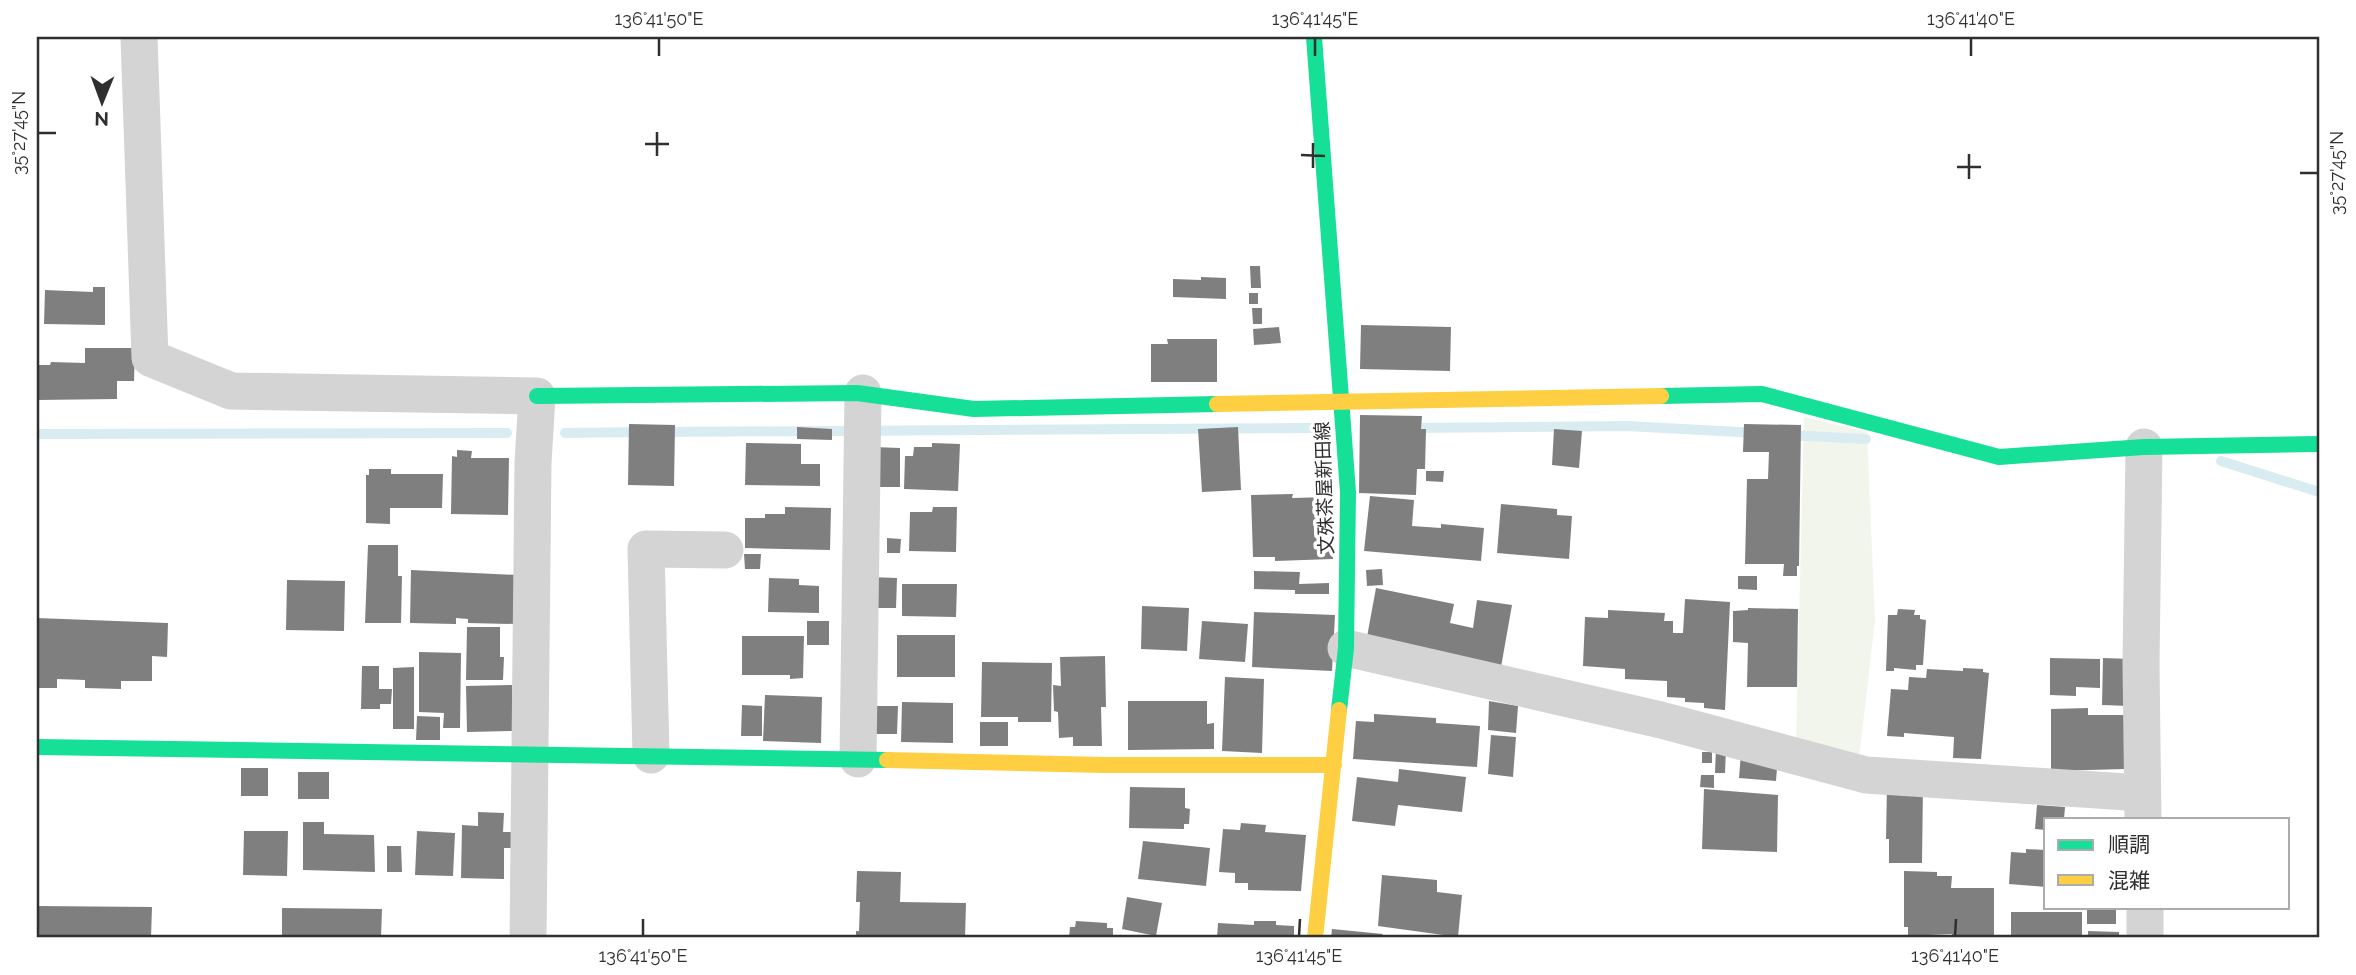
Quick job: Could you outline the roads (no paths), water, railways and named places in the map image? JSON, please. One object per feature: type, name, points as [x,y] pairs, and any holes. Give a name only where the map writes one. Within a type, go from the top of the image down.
[{"type":"street","points":[[139,37],[150,358],[231,391],[537,396],[863,393],[974,409],[1762,394],[1999,457],[2144,447],[2319,444]]},
{"type":"street","name":"文殊茶屋新田線","points":[[1314,37],[1348,492],[1346,648],[1315,938]]},
{"type":"street","points":[[858,760],[863,393]]},
{"type":"street","points":[[528,938],[533,463],[537,396]]},
{"type":"street","points":[[1346,648],[1661,720],[1866,775],[2143,806],[2144,447]]},
{"type":"street","points":[[651,755],[646,549],[725,550]]},
{"type":"street","points":[[37,747],[651,755],[1105,765],[1334,765]]},
{"type":"street","points":[[2145,908],[2145,938]]},
{"type":"waterway","points":[[1410,428],[1627,426],[1757,433]]},
{"type":"waterway","points":[[662,432],[1313,428]]},
{"type":"waterway","points":[[565,433],[642,432]]},
{"type":"waterway","points":[[37,434],[507,433]]},
{"type":"waterway","points":[[1787,435],[1866,439]]},
{"type":"waterway","points":[[2221,461],[2319,492]]}]
